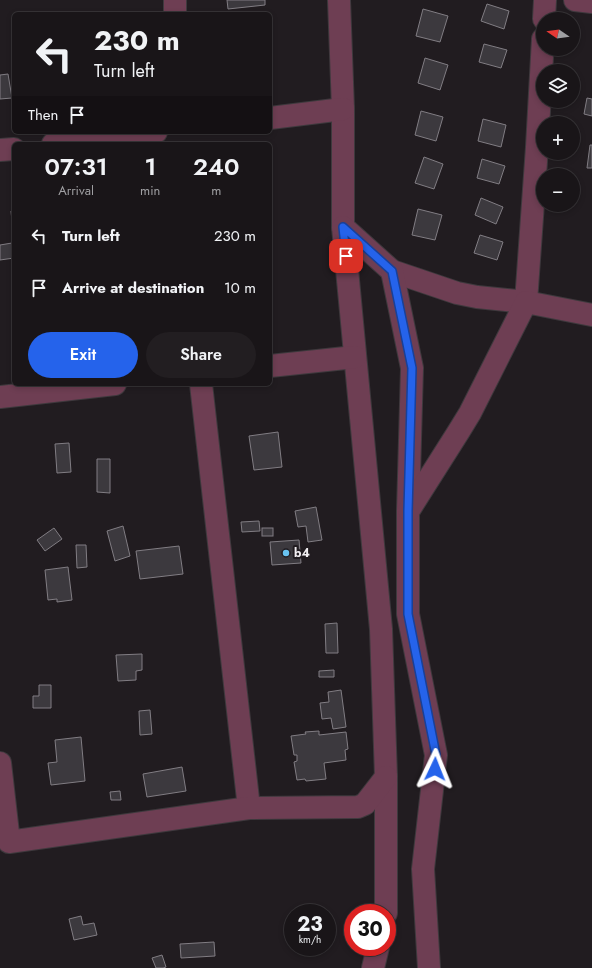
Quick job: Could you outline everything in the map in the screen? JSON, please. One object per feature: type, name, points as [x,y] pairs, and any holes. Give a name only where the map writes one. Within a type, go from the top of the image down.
[{"type":"street","points":[[175,0],[175,12]]},
{"type":"street","points":[[339,0],[343,109],[343,227],[381,629],[386,777],[386,904]]},
{"type":"street","points":[[544,12],[545,0]]},
{"type":"street","points":[[575,0],[592,2]]},
{"type":"street","points":[[408,511],[470,413],[526,302],[542,56]]},
{"type":"street","points":[[272,118],[343,109]]},
{"type":"street","points":[[70,142],[139,134]]},
{"type":"street","points":[[0,150],[12,148]]},
{"type":"street","points":[[343,227],[392,271],[457,293],[477,297],[526,302],[592,315]]},
{"type":"street","points":[[392,271],[412,368],[408,511],[408,614],[436,755],[423,869],[429,968]]},
{"type":"street","points":[[272,366],[355,357]]},
{"type":"street","points":[[0,397],[97,386]]},
{"type":"street","points":[[202,386],[249,808]]},
{"type":"street","points":[[0,763],[4,842],[249,808],[358,807],[366,804],[386,777]]},
{"type":"street","points":[[373,968],[376,956]]},
{"type":"building","points":[[227,0],[265,0],[265,5],[228,9]]},
{"type":"building","points":[[487,4],[509,11],[504,29],[481,21]]},
{"type":"building","points":[[423,9],[448,16],[440,42],[416,36]]},
{"type":"building","points":[[484,44],[507,50],[501,68],[479,62]]},
{"type":"building","points":[[425,58],[448,65],[440,90],[418,83]]},
{"type":"building","points":[[8,74],[12,98],[0,99],[0,75]]},
{"type":"building","points":[[587,98],[592,99],[592,116],[584,114]]},
{"type":"building","points":[[421,111],[443,117],[436,141],[415,135]]},
{"type":"building","points":[[483,119],[506,125],[501,147],[478,141]]},
{"type":"building","points":[[590,145],[592,145],[592,168],[587,168]]},
{"type":"building","points":[[424,157],[443,164],[434,189],[415,183]]},
{"type":"building","points":[[482,159],[505,166],[499,184],[477,178]]},
{"type":"building","points":[[481,198],[503,207],[496,224],[475,215]]},
{"type":"building","points":[[418,209],[442,215],[435,240],[412,235]]},
{"type":"building","points":[[480,235],[503,242],[497,260],[474,253]]},
{"type":"building","points":[[12,243],[12,258],[0,260],[0,245]]},
{"type":"building","points":[[278,432],[282,467],[254,470],[249,436]]},
{"type":"building","points":[[69,443],[71,472],[57,473],[55,444]]},
{"type":"building","points":[[97,459],[110,459],[110,493],[97,492]]},
{"type":"building","points":[[316,507],[322,540],[308,542],[306,526],[298,527],[295,511]]},
{"type":"building","points":[[259,521],[260,531],[242,532],[241,522]]},
{"type":"building","points":[[123,526],[130,556],[115,561],[107,531]]},
{"type":"building","points":[[54,528],[62,539],[45,551],[37,540]]},
{"type":"building","points":[[262,528],[273,528],[273,536],[262,536]]},
{"type":"building","name":"b4","points":[[299,540],[301,563],[272,565],[270,542]]},
{"type":"building","points":[[76,545],[86,545],[87,567],[77,568]]},
{"type":"building","points":[[179,546],[183,574],[140,579],[136,551]]},
{"type":"building","points":[[68,567],[72,600],[57,602],[57,599],[48,600],[45,570]]},
{"type":"building","points":[[337,623],[338,653],[326,653],[325,624]]},
{"type":"building","points":[[142,654],[142,670],[136,671],[136,680],[118,681],[116,655]]},
{"type":"building","points":[[334,670],[334,677],[319,677],[319,671]]},
{"type":"building","points":[[39,685],[51,685],[51,708],[33,708],[33,696],[39,696]]},
{"type":"building","points":[[341,690],[346,727],[333,729],[331,718],[322,719],[320,703],[329,702],[328,692]]},
{"type":"building","points":[[150,710],[152,734],[140,735],[139,711]]},
{"type":"building","points":[[319,731],[319,735],[346,732],[348,749],[345,750],[346,760],[324,763],[326,779],[306,781],[305,779],[297,780],[294,762],[297,761],[297,755],[294,755],[291,736],[306,734],[305,732]]},
{"type":"building","points":[[81,737],[85,781],[51,785],[48,763],[57,762],[55,740]]},
{"type":"building","points":[[182,767],[186,791],[147,797],[143,774]]},
{"type":"building","points":[[120,791],[121,800],[111,800],[110,792]]},
{"type":"building","points":[[81,916],[83,925],[94,923],[97,935],[74,940],[69,919]]},
{"type":"building","points":[[214,942],[215,956],[181,958],[180,944]]},
{"type":"building","points":[[162,955],[166,967],[156,968],[152,958]]},
{"type":"place","name":"b4","points":[[286,553]]},
{"type":"route","points":[[346,256],[343,227],[392,271],[412,368],[408,511],[408,614],[436,755],[435,769]]}]
